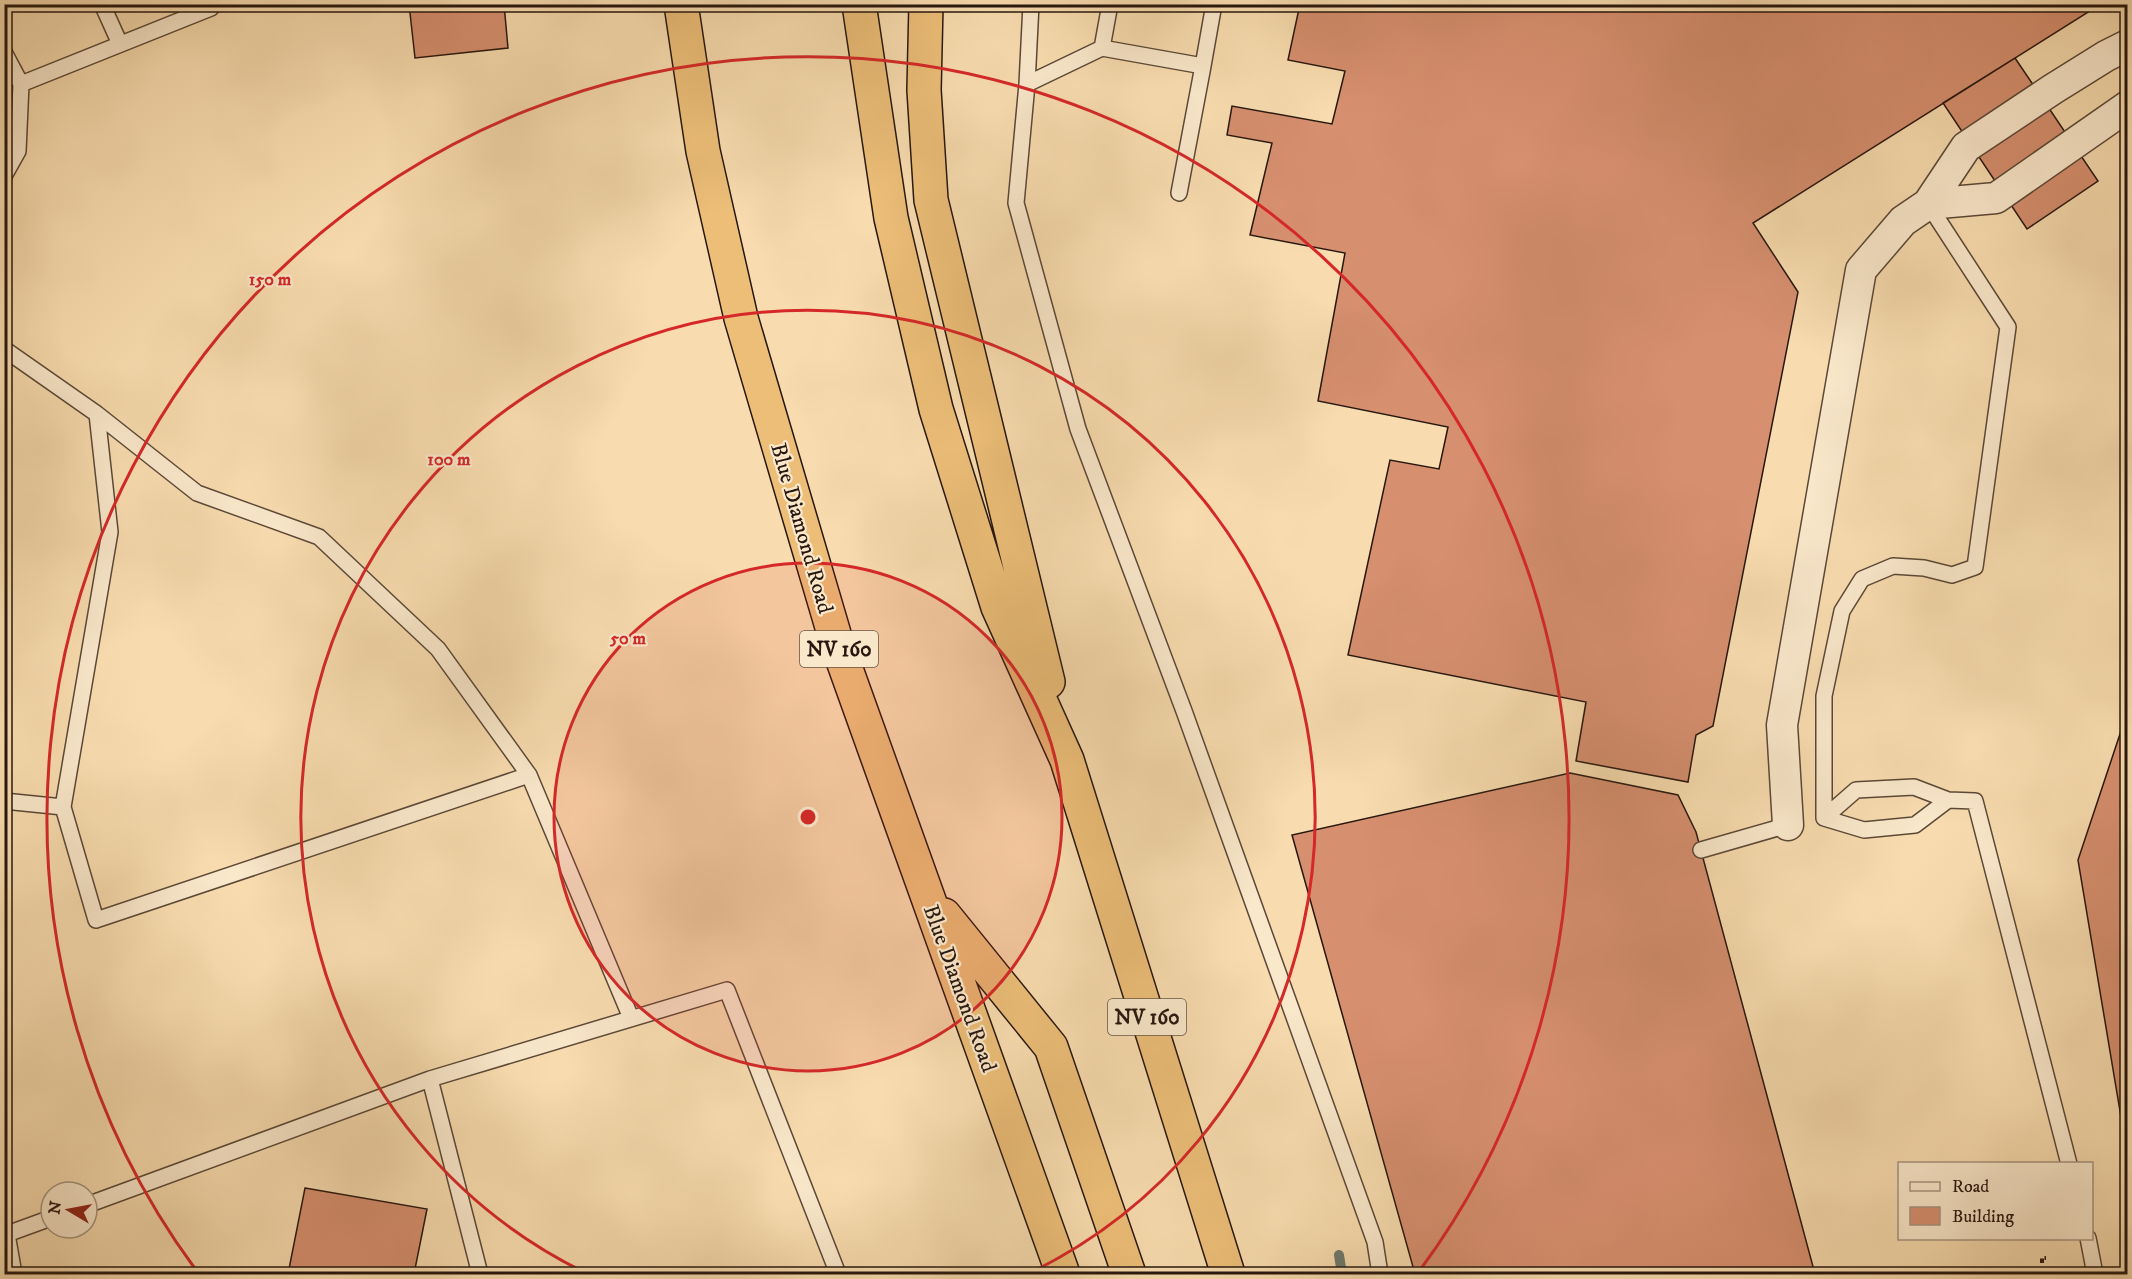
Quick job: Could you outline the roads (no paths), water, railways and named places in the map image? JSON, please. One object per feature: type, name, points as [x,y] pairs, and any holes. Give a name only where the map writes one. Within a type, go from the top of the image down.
[{"type":"highway","name":"Blue Diamond Road","points":[[681,4],[703,151],[741,318],[837,644],[1063,1275]]},
{"type":"highway","name":"NV 160","points":[[859,4],[891,218],[936,409],[998,607],[1066,760],[1228,1275]]},
{"type":"highway","points":[[926,4],[924,90],[932,200],[1066,760]]},
{"type":"highway","points":[[928,895],[1051,1047],[1129,1275]]},
{"type":"street","points":[[1788,825],[1782,726],[1861,270],[1903,221],[1928,204],[1966,147],[2053,89],[2127,45]]},
{"type":"street","points":[[1928,204],[1996,198],[2127,106]]},
{"type":"lane","points":[[102,4],[120,44]]},
{"type":"lane","points":[[1031,4],[1027,84],[1016,203],[1078,429],[1184,711],[1371,1230],[1380,1275]]},
{"type":"lane","points":[[1102,48],[1110,4]]},
{"type":"lane","points":[[1179,193],[1214,4]]},
{"type":"lane","points":[[21,84],[212,6]]},
{"type":"lane","points":[[1027,84],[1102,48],[1203,66]]},
{"type":"lane","points":[[4,52],[21,84],[18,151],[4,176]]},
{"type":"lane","points":[[1824,818],[1824,696],[1842,611],[1862,579],[1893,566],[1924,568],[1952,575],[1975,567],[2008,327],[1928,204]]},
{"type":"lane","points":[[4,349],[97,414],[197,493],[319,537],[438,649],[529,775],[631,1018]]},
{"type":"lane","points":[[97,414],[110,532],[63,807],[96,920],[529,775]]},
{"type":"lane","points":[[1824,818],[1856,790],[1914,787],[1948,800],[1975,801],[2068,1162]]},
{"type":"lane","points":[[1824,818],[1864,830],[1916,825],[1948,800]]},
{"type":"lane","points":[[4,801],[63,807]]},
{"type":"lane","points":[[1701,850],[1788,825]]},
{"type":"lane","points":[[99,1201],[430,1079],[727,990],[838,1275]]},
{"type":"lane","points":[[430,1079],[480,1275]]},
{"type":"lane","points":[[14,1275],[6,1234],[39,1222]]},
{"type":"lane","points":[[2088,1240],[2095,1275]]},
{"type":"waterway","points":[[1339,1255],[1342,1274]]}]
